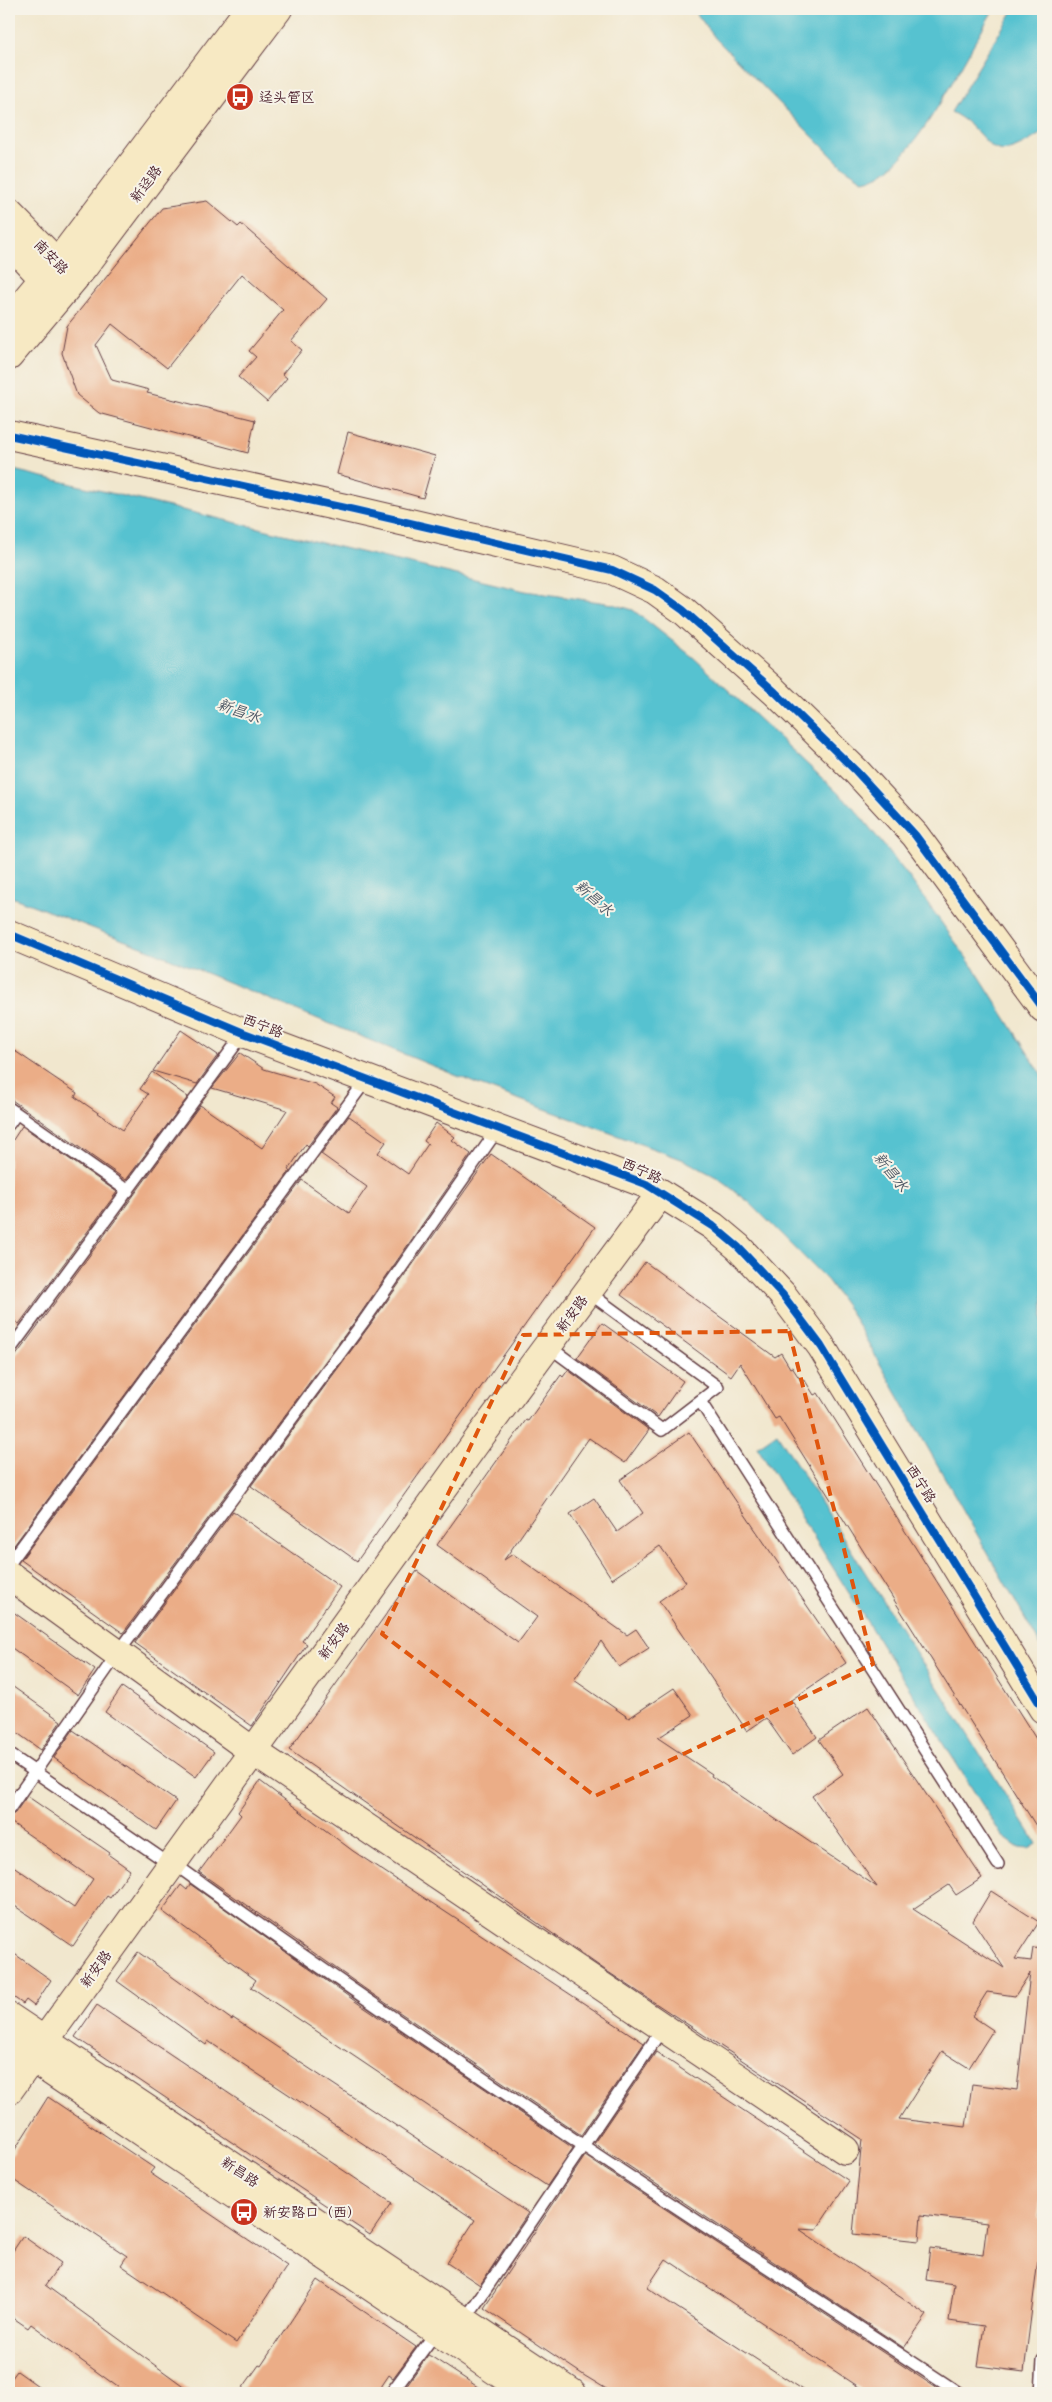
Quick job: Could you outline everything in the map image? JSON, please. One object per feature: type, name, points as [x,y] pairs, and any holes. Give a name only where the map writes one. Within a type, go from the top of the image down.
[{"type":"street","name":"新迳路","points":[[9,356],[58,279],[249,9]]},
{"type":"street","name":"新迳路","points":[[9,320],[58,279],[278,9]]},
{"type":"street","name":"南安路","points":[[9,214],[58,279]]},
{"type":"street","name":"南安路","points":[[9,242],[58,279]]},
{"type":"street","points":[[9,435],[344,508],[612,570],[655,590],[683,610],[768,685],[856,771],[915,835],[1043,1008]]},
{"type":"street","name":"西宁路","points":[[9,934],[244,1032],[646,1184],[714,1226],[761,1270],[802,1319],[928,1520],[1043,1709]]},
{"type":"street","name":"新安路","points":[[9,2090],[548,1346],[661,1194]]},
{"type":"street","points":[[9,1575],[254,1752],[845,2150]]},
{"type":"street","name":"新昌路","points":[[9,2017],[38,2050],[437,2331],[529,2393]]},
{"type":"street","name":"新昌路","points":[[9,2043],[38,2050],[572,2393]]},
{"type":"lane","points":[[9,1352],[244,1032]]},
{"type":"lane","points":[[9,1564],[366,1079]]},
{"type":"lane","points":[[9,1124],[12,1111],[128,1191]]},
{"type":"lane","points":[[9,1810],[118,1653],[358,1329],[498,1129]]},
{"type":"lane","points":[[548,1346],[662,1430],[718,1387],[588,1292]]},
{"type":"lane","points":[[700,1401],[998,1864]]},
{"type":"lane","points":[[9,1754],[583,2145],[958,2393]]},
{"type":"lane","points":[[463,2322],[663,2028]]},
{"type":"lane","points":[[391,2393],[437,2331]]},
{"type":"lane","points":[[1040,2393],[1043,2360]]},
{"type":"highlighted area","points":[[789,1331],[873,1664],[595,1796],[382,1634],[523,1335]]},
{"type":"water","points":[[693,9],[994,9],[942,100],[910,147],[894,164],[878,176],[863,180],[843,167],[716,39]]},
{"type":"water","points":[[1014,9],[1043,9],[1043,132],[1009,150],[999,150],[991,146],[966,121],[951,112]]},
{"type":"water","name":"新昌水","points":[[9,469],[525,591],[613,604],[633,610],[694,658],[854,808],[909,877],[978,974],[1043,1077],[1043,1650],[851,1313],[828,1281],[750,1203],[718,1178],[684,1160],[477,1084],[152,951],[9,896]]},
{"type":"water","points":[[777,1433],[1037,1844],[1029,1849],[1019,1848],[1002,1836],[757,1447]]},
{"type":"building","points":[[207,201],[238,227],[241,224],[327,299],[291,341],[302,350],[282,374],[287,378],[267,402],[238,377],[256,357],[249,351],[283,310],[242,274],[167,368],[112,324],[96,345],[112,380],[149,390],[147,393],[255,420],[248,453],[99,413],[77,395],[62,353],[67,326],[162,208]]},
{"type":"building","points":[[348,432],[435,456],[423,498],[337,474]]},
{"type":"building","points":[[181,1030],[218,1055],[197,1084],[153,1071]]},
{"type":"building","points":[[9,1047],[77,1093],[75,1097],[123,1130],[148,1094],[140,1089],[152,1072],[188,1097],[126,1180],[9,1098]]},
{"type":"building","points":[[240,1053],[264,1069],[315,1084],[335,1097],[331,1103],[337,1107],[308,1146],[306,1144],[288,1170],[290,1171],[9,1552],[9,1365],[200,1105],[262,1148],[287,1110],[212,1088]]},
{"type":"building","points":[[349,1116],[386,1142],[378,1153],[408,1174],[428,1144],[424,1141],[436,1123],[455,1137],[452,1140],[471,1154],[358,1317],[123,1633],[21,1560],[302,1180],[349,1213],[367,1187],[321,1154]]},
{"type":"building","points":[[22,1126],[117,1192],[19,1324],[9,1317],[9,1146]]},
{"type":"building","points":[[491,1154],[595,1227],[357,1561],[251,1486],[370,1325]]},
{"type":"building","points":[[645,1262],[775,1357],[781,1353],[801,1381],[804,1379],[814,1395],[818,1393],[1043,1750],[1043,1837],[779,1417],[775,1419],[740,1363],[731,1376],[621,1295]]},
{"type":"building","points":[[602,1323],[683,1381],[658,1417],[577,1358]]},
{"type":"building","points":[[568,1370],[649,1430],[625,1463],[589,1438],[504,1560],[513,1554],[627,1635],[636,1629],[649,1648],[619,1667],[601,1641],[574,1680],[629,1718],[674,1688],[693,1715],[658,1738],[712,1774],[711,1776],[877,1887],[812,1796],[843,1774],[819,1740],[868,1707],[982,1878],[956,1895],[949,1885],[913,1909],[1004,1968],[973,1921],[991,1891],[1039,1922],[1015,1959],[1031,1961],[1033,1948],[1043,1949],[1043,2178],[1038,2217],[1043,2220],[1024,2372],[978,2366],[984,2326],[949,2321],[954,2284],[926,2280],[930,2248],[983,2255],[987,2223],[921,2215],[919,2241],[853,2234],[862,2139],[605,1970],[289,1750],[417,1571],[518,1643],[537,1617],[437,1545],[526,1420],[528,1421],[561,1375],[563,1377]],"holes":[[[1030,1973],[1017,2090],[972,2084],[966,2127],[899,2119],[942,2051],[969,2068],[993,2030],[972,2016],[987,1992],[1015,1996]]]},
{"type":"building","points":[[689,1432],[846,1663],[791,1700],[817,1737],[792,1755],[766,1718],[747,1731],[659,1601],[686,1582],[660,1546],[612,1579],[570,1514],[594,1498],[617,1532],[643,1513],[620,1480]]},
{"type":"building","points":[[233,1511],[340,1587],[302,1641],[307,1644],[252,1726],[135,1643]]},
{"type":"building","points":[[9,1609],[95,1670],[78,1695],[9,1646]]},
{"type":"building","points":[[9,1684],[61,1721],[41,1750],[9,1727]]},
{"type":"building","points":[[122,1687],[214,1752],[196,1777],[105,1712]]},
{"type":"building","points":[[73,1730],[176,1801],[156,1830],[54,1758]]},
{"type":"building","points":[[260,1781],[353,1851],[644,2043],[581,2135],[371,1993],[199,1872],[241,1815],[238,1812]]},
{"type":"building","points":[[27,1796],[110,1853],[109,1855],[130,1870],[110,1898],[107,1896],[73,1946],[9,1902],[9,1863],[74,1908],[93,1879],[9,1821],[9,1816],[15,1813]]},
{"type":"building","points":[[190,1884],[362,2006],[573,2148],[547,2186],[251,1987],[256,1980],[162,1911],[181,1885],[187,1890]]},
{"type":"building","points":[[9,1950],[51,1980],[34,2006],[26,2000],[23,2004],[9,1994]]},
{"type":"building","points":[[138,1952],[232,2020],[233,2018],[528,2213],[480,2285],[447,2263],[475,2220],[208,2041],[206,2045],[117,1981]]},
{"type":"building","points":[[97,2005],[392,2203],[370,2235],[75,2037]]},
{"type":"building","points":[[656,2052],[849,2181],[816,2230],[799,2229],[927,2315],[904,2348],[594,2143]]},
{"type":"building","points":[[48,2097],[154,2168],[150,2173],[287,2266],[236,2343],[121,2265],[127,2256],[9,2177],[9,2159]]},
{"type":"building","points":[[585,2156],[944,2393],[868,2393],[666,2259],[647,2288],[808,2393],[613,2393],[585,2376],[484,2308]]},
{"type":"building","points":[[23,2236],[61,2263],[45,2285],[193,2393],[126,2393],[31,2324],[28,2328],[9,2315],[9,2257]]},
{"type":"building","points":[[318,2280],[416,2347],[393,2378],[389,2375],[377,2393],[239,2393],[259,2365],[261,2366]]},
{"type":"building","points":[[428,2355],[487,2393],[417,2393],[406,2386]]},
{"type":"building","points":[[17,2371],[48,2393],[9,2393],[9,2382]]},
{"type":"cycle path","points":[[9,435],[354,510],[612,570],[655,590],[683,610],[775,692],[856,771],[915,835],[1043,1008]]},
{"type":"cycle path","points":[[9,934],[244,1033],[646,1184],[713,1226],[738,1247],[782,1294],[821,1346],[1043,1709]]},
{"type":"place","name":"迳头管区","points":[[240,97]]},
{"type":"place","name":"新安路口（西）","points":[[244,2212]]}]
